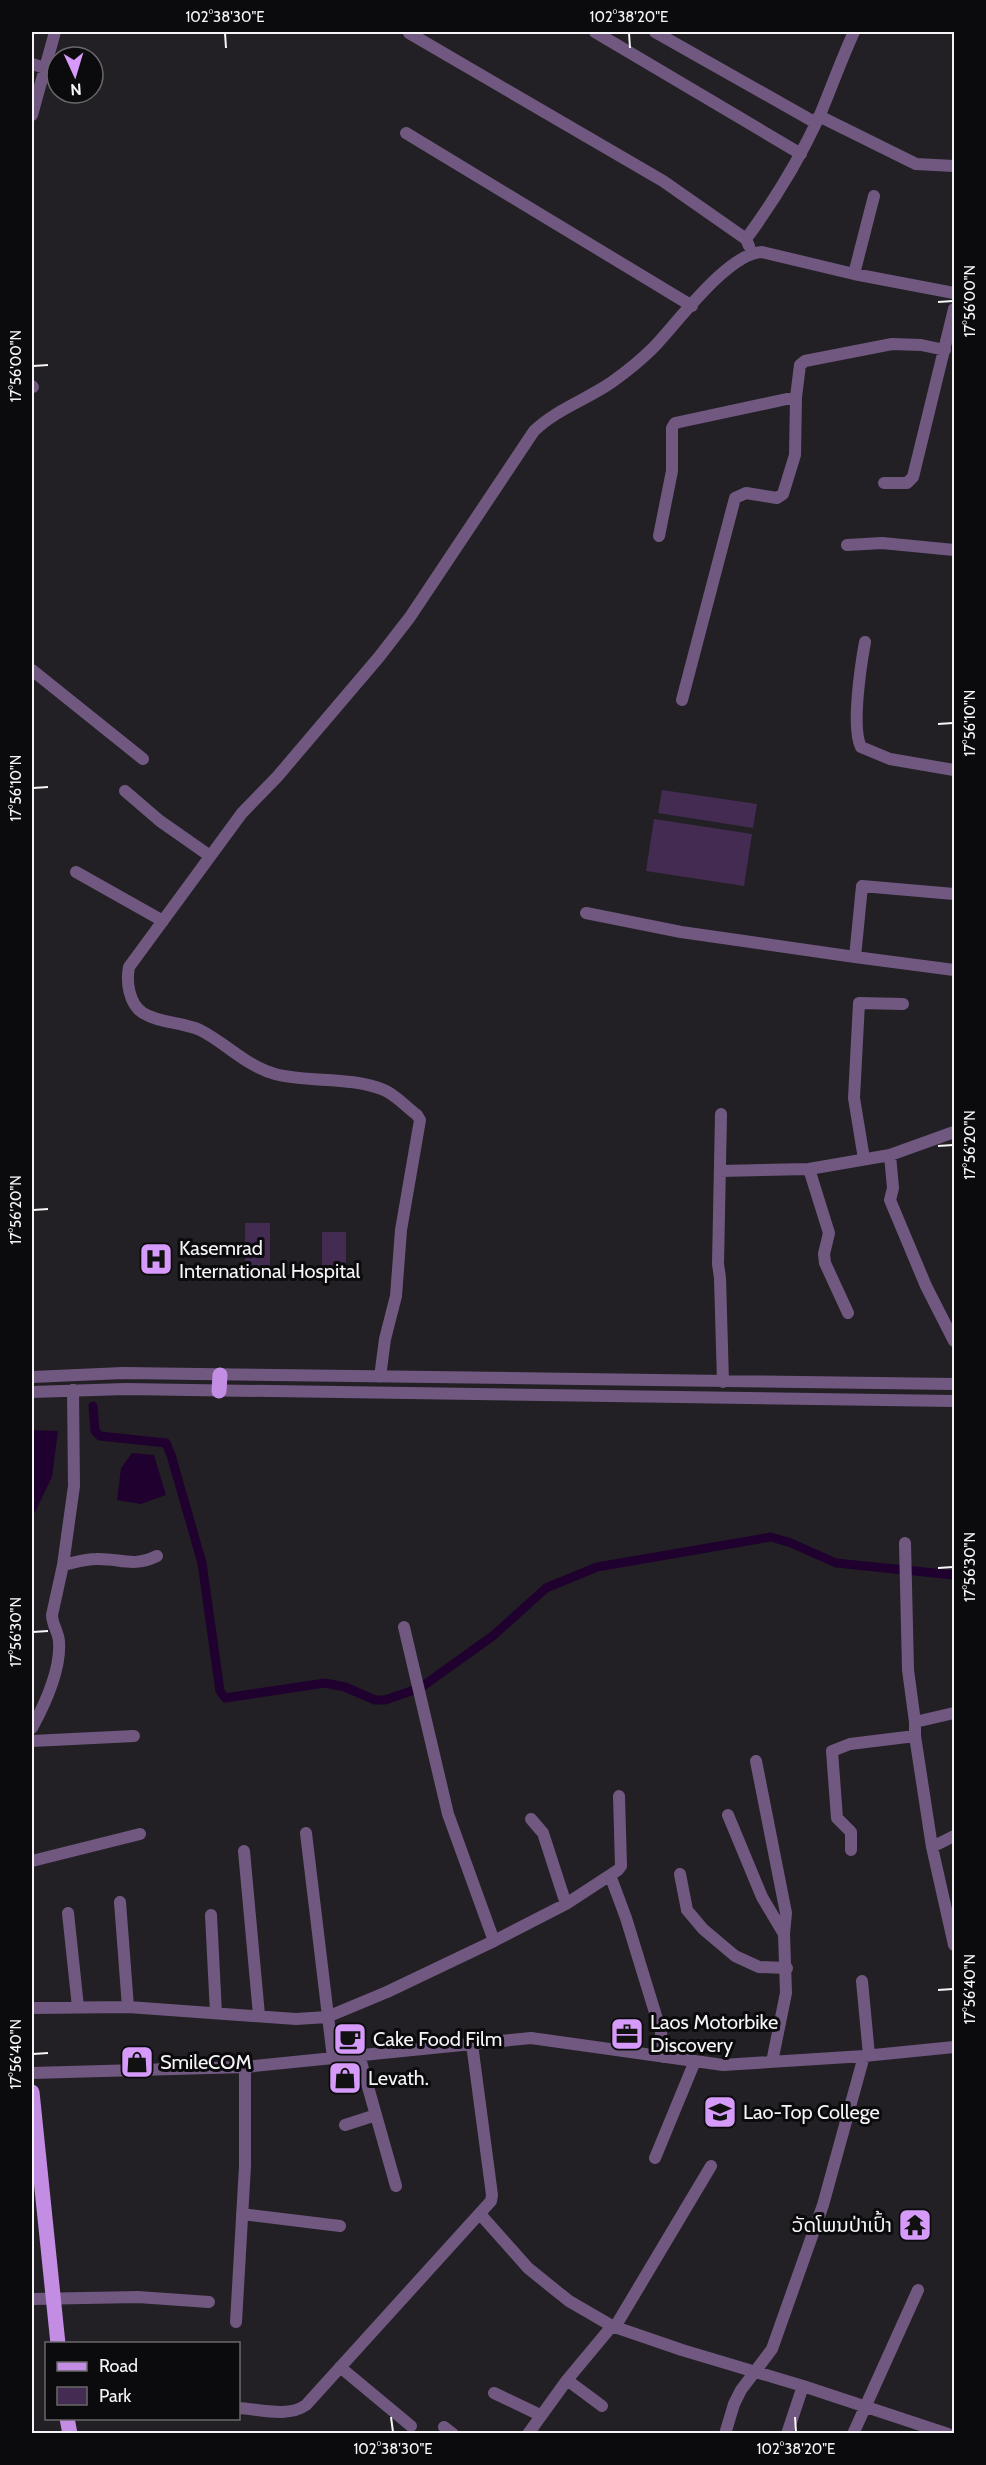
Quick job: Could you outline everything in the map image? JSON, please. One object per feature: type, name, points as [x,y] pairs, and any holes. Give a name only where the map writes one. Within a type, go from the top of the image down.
[{"type":"main road","points":[[219,1391],[220,1375]]},
{"type":"main road","points":[[32,2092],[58,2342]]},
{"type":"street","points":[[595,32],[801,154]]},
{"type":"street","points":[[655,32],[818,119],[916,164],[954,166]]},
{"type":"street","points":[[746,239],[801,154],[854,32]]},
{"type":"street","points":[[409,33],[663,181],[746,239],[751,253]]},
{"type":"street","points":[[32,64],[45,68],[32,115]]},
{"type":"street","points":[[406,133],[692,306]]},
{"type":"street","points":[[854,274],[874,196]]},
{"type":"street","points":[[380,1377],[385,1339],[396,1296],[401,1230],[420,1120],[417,1114],[384,1090],[322,1078],[296,1078],[273,1073],[251,1063],[200,1030],[142,1013],[134,1002],[128,987],[129,968],[242,813],[277,777],[410,617],[534,431],[548,418],[611,383],[633,366],[716,280],[741,258],[751,253],[762,252],[854,274],[954,292]]},
{"type":"street","points":[[884,483],[907,483],[913,477],[954,309]]},
{"type":"street","points":[[682,700],[735,498],[746,493],[777,498],[783,494],[795,455],[796,397],[800,365],[805,361],[892,344],[921,345],[945,350]]},
{"type":"street","points":[[658,536],[672,471],[672,428],[675,423],[796,397]]},
{"type":"street","points":[[847,545],[882,543],[954,550]]},
{"type":"street","points":[[865,642],[860,668],[857,735],[861,747],[890,759],[954,770]]},
{"type":"street","points":[[32,670],[143,759]]},
{"type":"street","points":[[125,791],[160,821],[210,856]]},
{"type":"street","points":[[76,872],[163,921]]},
{"type":"street","points":[[855,957],[862,886],[954,894]]},
{"type":"street","points":[[586,913],[681,932],[954,970]]},
{"type":"street","points":[[864,1159],[854,1098],[859,1003],[903,1004]]},
{"type":"street","points":[[722,1114],[718,1264],[723,1382]]},
{"type":"street","points":[[720,1171],[808,1169],[890,1155],[954,1132]]},
{"type":"street","points":[[890,1155],[893,1188],[890,1200],[926,1286],[954,1341]]},
{"type":"street","points":[[808,1169],[829,1233],[824,1254],[825,1263],[848,1313]]},
{"type":"street","points":[[32,1377],[123,1373],[954,1384]]},
{"type":"street","points":[[32,1728],[44,1701],[59,1652],[59,1636],[52,1622],[52,1615],[63,1564],[74,1486],[73,1390]]},
{"type":"street","points":[[32,1392],[219,1391],[954,1401]]},
{"type":"street","points":[[905,1543],[908,1670],[915,1736],[932,1847],[954,1945]]},
{"type":"street","points":[[63,1564],[97,1559],[126,1563],[148,1560],[157,1556]]},
{"type":"street","points":[[404,1627],[448,1814],[494,1941]]},
{"type":"street","points":[[915,1722],[954,1713]]},
{"type":"street","points":[[32,1741],[134,1736]]},
{"type":"street","points":[[851,1850],[851,1832],[837,1818],[832,1751],[850,1744],[915,1736]]},
{"type":"street","points":[[756,1761],[786,1913],[784,1934],[787,1968],[786,1993],[772,2062]]},
{"type":"street","points":[[32,2008],[128,2007],[296,2019],[327,2017],[387,1992],[494,1941],[566,1904],[610,1875],[621,1866],[619,1796]]},
{"type":"street","points":[[728,1815],[762,1897],[784,1934]]},
{"type":"street","points":[[531,1819],[543,1833],[566,1904]]},
{"type":"street","points":[[306,1833],[333,2058]]},
{"type":"street","points":[[32,1861],[140,1834]]},
{"type":"street","points":[[932,1847],[954,1836]]},
{"type":"street","points":[[243,1851],[259,2015]]},
{"type":"street","points":[[680,1874],[687,1910],[703,1929],[735,1956],[759,1967],[787,1968]]},
{"type":"street","points":[[610,1875],[626,1918],[661,2032],[663,2057]]},
{"type":"street","points":[[120,1902],[128,2007]]},
{"type":"street","points":[[68,1913],[78,2007]]},
{"type":"street","points":[[211,1915],[216,2013]]},
{"type":"street","points":[[725,2433],[734,2404],[754,2372],[768,2358],[772,2349],[823,2205],[867,2056],[862,1981]]},
{"type":"street","points":[[32,2073],[245,2067],[531,2038],[723,2065],[867,2056],[954,2047]]},
{"type":"street","points":[[240,2408],[285,2412],[298,2410],[306,2405],[491,2202],[492,2195],[472,2044]]},
{"type":"street","points":[[359,2055],[396,2186]]},
{"type":"street","points":[[655,2158],[696,2061]]},
{"type":"street","points":[[236,2322],[245,2166],[245,2067]]},
{"type":"street","points":[[345,2125],[376,2115]]},
{"type":"street","points":[[528,2433],[567,2380],[613,2326],[711,2166]]},
{"type":"street","points":[[242,2214],[340,2226]]},
{"type":"street","points":[[480,2214],[528,2268],[542,2280],[569,2301],[613,2326],[682,2350],[948,2433]]},
{"type":"street","points":[[853,2433],[918,2290]]},
{"type":"street","points":[[32,2299],[138,2297],[209,2302]]},
{"type":"street","points":[[340,2367],[411,2426]]},
{"type":"street","points":[[567,2380],[602,2406]]},
{"type":"street","points":[[787,2433],[803,2386]]},
{"type":"street","points":[[494,2393],[540,2415]]},
{"type":"green space","points":[[662,790],[757,804],[753,828],[658,813]]},
{"type":"green space","points":[[654,819],[752,834],[744,886],[646,871]]},
{"type":"green space","points":[[245,1223],[270,1223],[270,1269],[245,1268]]},
{"type":"green space","points":[[322,1232],[346,1232],[346,1270],[322,1270]]},
{"type":"shaded area","points":[[32,1430],[58,1431],[52,1477],[32,1518]]},
{"type":"shaded area","points":[[132,1453],[154,1455],[166,1495],[141,1504],[117,1500],[121,1468]]},
{"type":"waterway","points":[[93,1406],[95,1431],[100,1436],[166,1443],[202,1563],[220,1691],[225,1698],[325,1683],[345,1687],[375,1700],[385,1700],[414,1690]]},
{"type":"waterway","points":[[423,1686],[494,1635],[546,1588],[597,1567],[771,1537],[791,1543],[836,1563],[954,1575]]},
{"type":"place","name":"Kasemrad International Hospital","points":[[156,1259]]},
{"type":"place","name":"Laos Motorbike Discovery","points":[[627,2034]]},
{"type":"place","name":"Cake Food Film","points":[[350,2039]]},
{"type":"place","name":"SmileCOM","points":[[137,2062]]},
{"type":"place","name":"Levath.","points":[[345,2078]]},
{"type":"place","name":"Lao-Top College","points":[[720,2112]]},
{"type":"place","name":"ວັດໂພນປ່າເປົ້າ","points":[[915,2225]]}]
